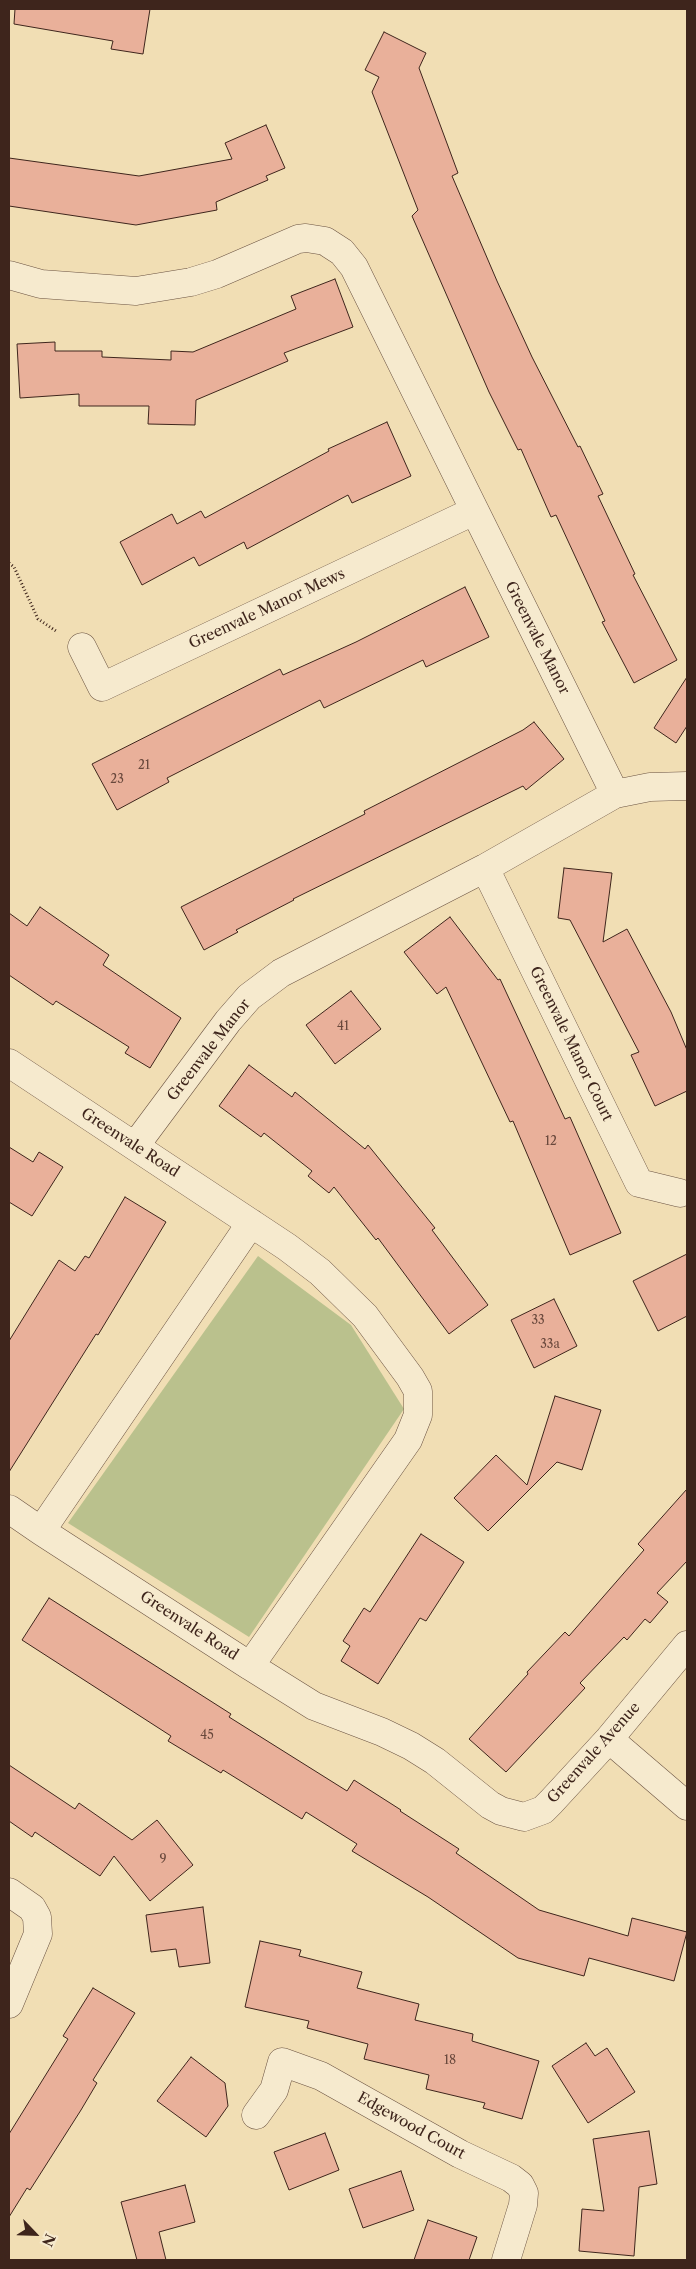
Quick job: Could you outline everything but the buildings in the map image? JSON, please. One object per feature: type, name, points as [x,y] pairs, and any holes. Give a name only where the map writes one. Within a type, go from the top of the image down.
[{"type":"street","name":"Greenvale Manor","points":[[9,275],[41,284],[136,291],[190,282],[217,274],[298,239],[306,238],[326,241],[342,252],[354,267],[615,794],[485,868],[281,973],[249,997],[228,1021],[135,1146]]},
{"type":"street","name":"Greenvale Manor Mews","points":[[82,647],[102,687],[474,511]]},
{"type":"street","points":[[615,794],[650,787],[687,786]]},
{"type":"street","name":"Greenvale Manor Court","points":[[485,868],[639,1183],[680,1193]]},
{"type":"street","name":"Greenvale Road","points":[[9,1063],[287,1246],[320,1272],[365,1316],[410,1377],[418,1391],[419,1403],[418,1415],[408,1440],[250,1666],[9,1509]]},
{"type":"street","points":[[41,1531],[251,1223]]},
{"type":"street","name":"Greenvale Avenue","points":[[250,1666],[314,1706],[382,1732],[411,1746],[435,1761],[490,1805],[512,1815],[524,1816],[543,1810],[609,1739],[687,1645]]},
{"type":"street","points":[[609,1739],[687,1806]]},
{"type":"street","points":[[9,1892],[32,1908],[37,1917],[38,1934],[9,2004]]},
{"type":"street","name":"Edgewood Court","points":[[256,2115],[274,2090],[282,2062],[321,2076],[460,2154],[511,2178],[520,2185],[524,2193],[523,2205],[506,2260]]},
{"type":"path","points":[[9,563],[14,566],[38,619],[82,647]]},
{"type":"green space","points":[[258,1256],[351,1325],[404,1409],[249,1637],[68,1523]]}]
